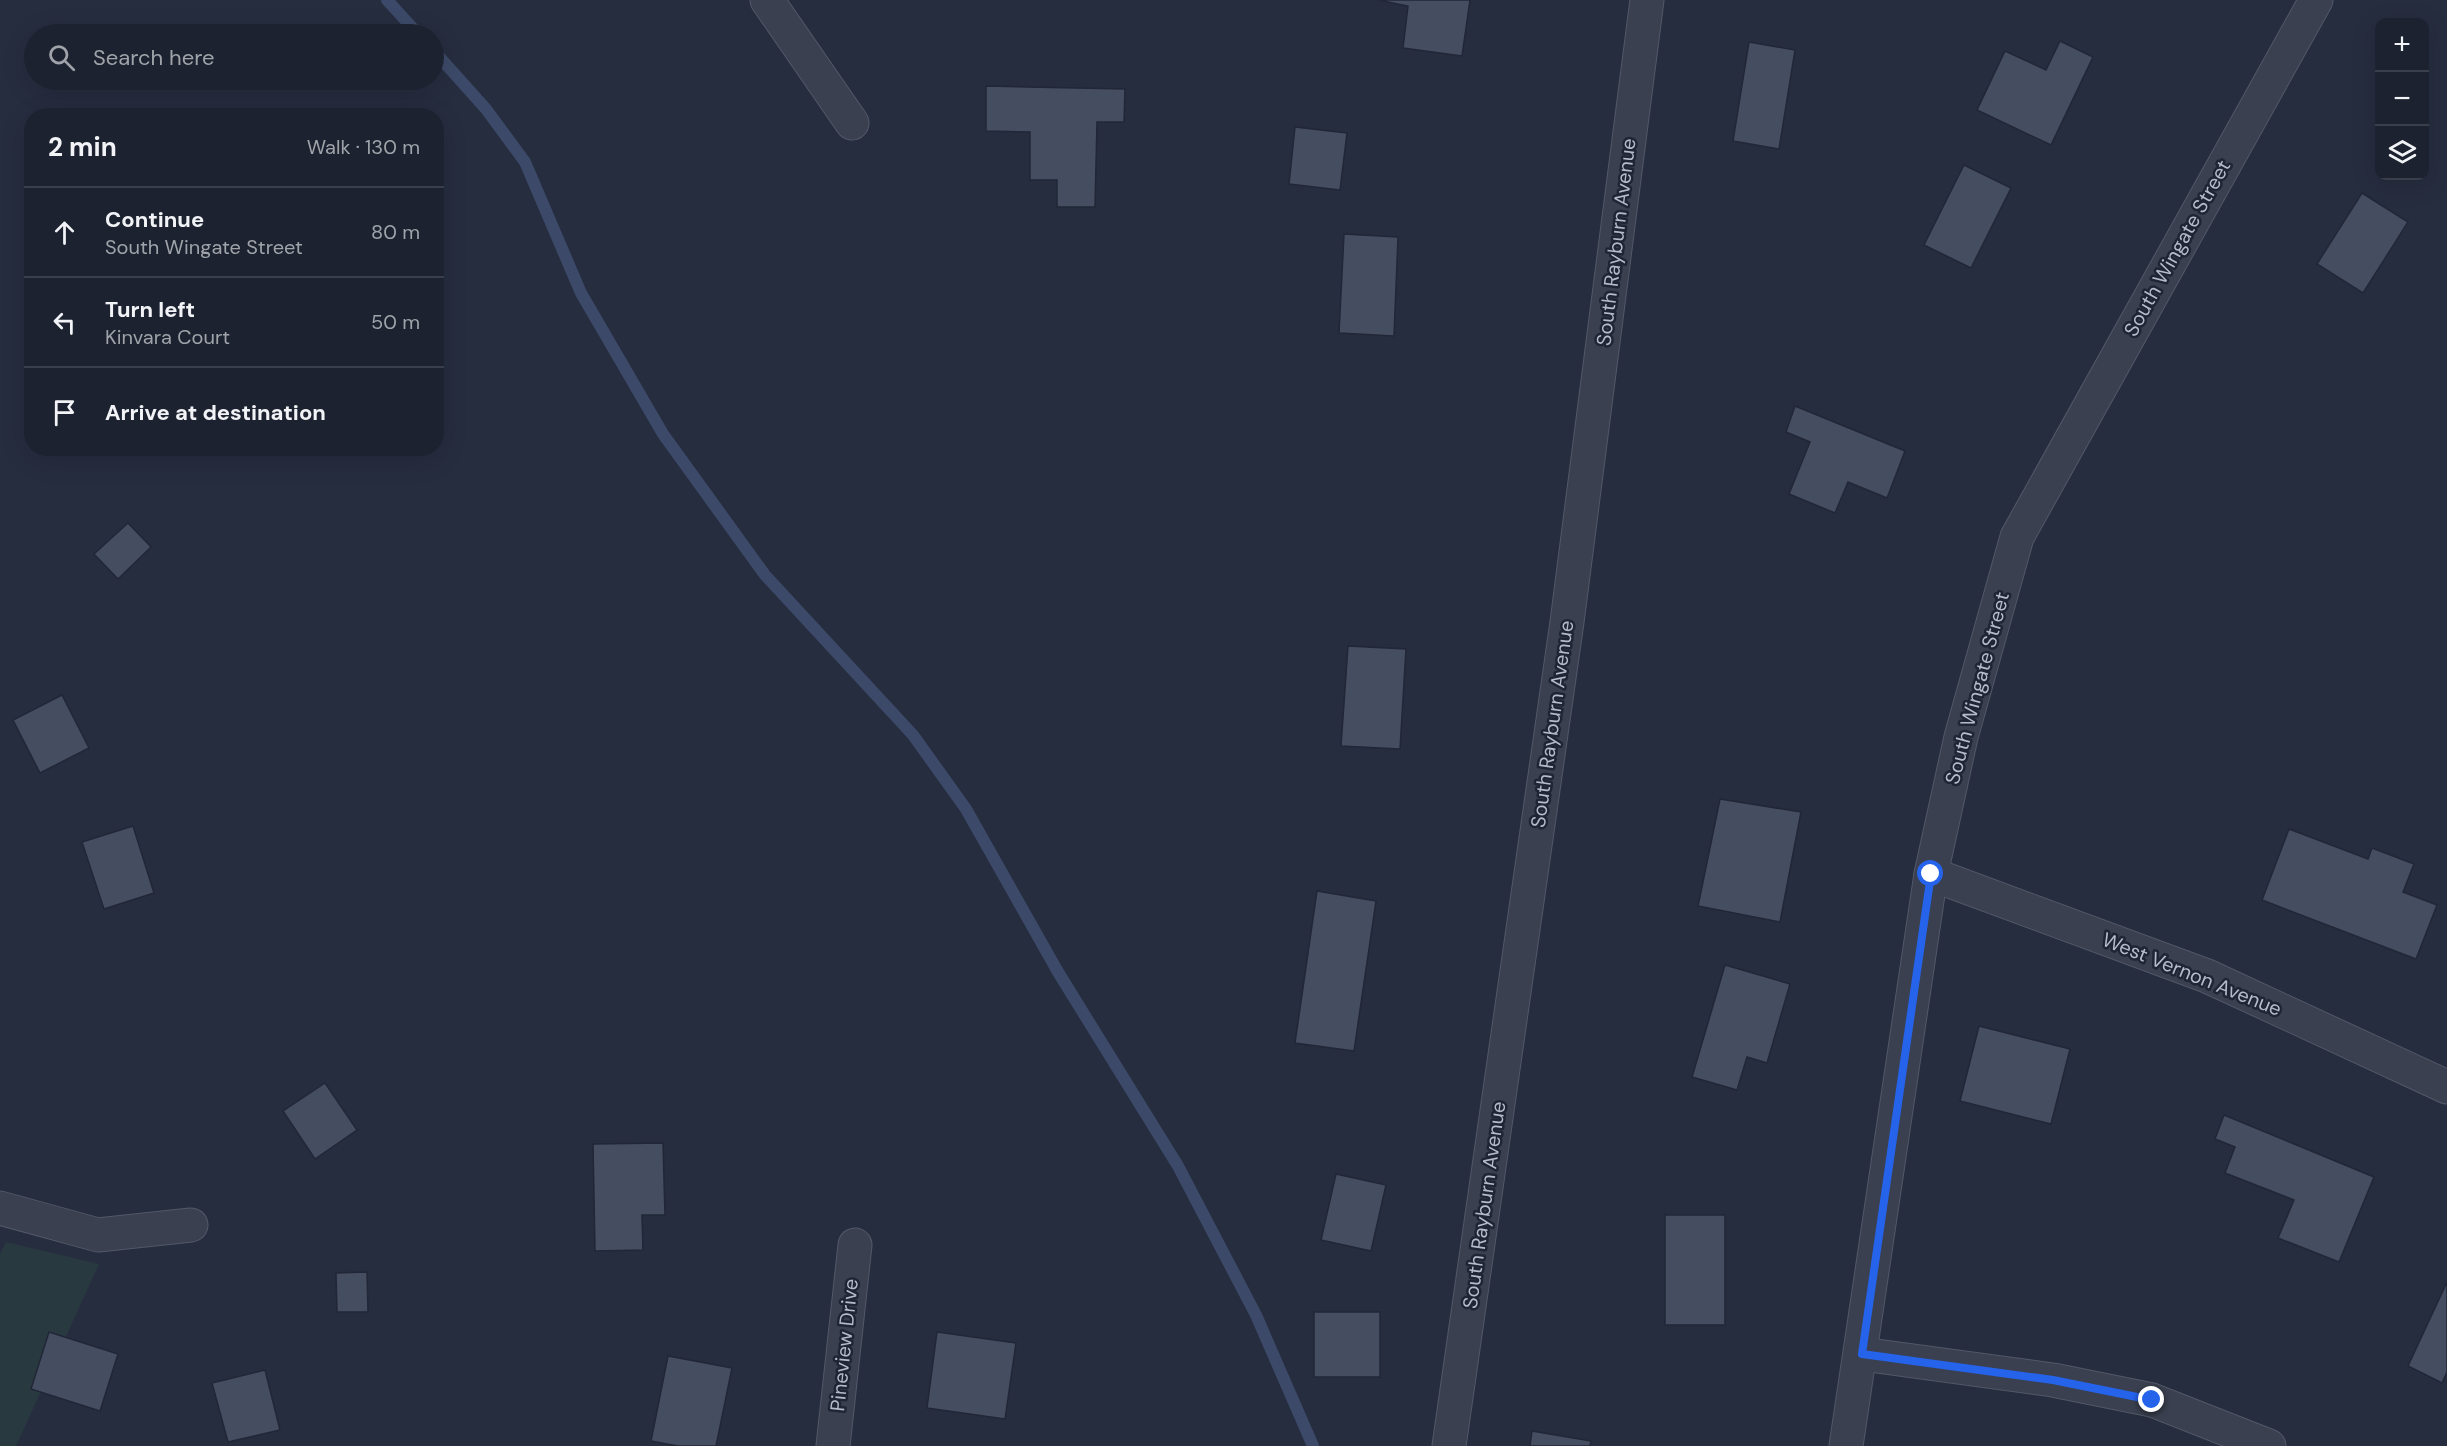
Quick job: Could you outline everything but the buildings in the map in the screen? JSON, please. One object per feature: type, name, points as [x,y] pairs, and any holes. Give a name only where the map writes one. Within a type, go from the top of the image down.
[{"type":"street","points":[[766,0],[852,123]]},
{"type":"street","name":"South Rayburn Avenue","points":[[1449,1446],[1567,622],[1647,0]]},
{"type":"street","name":"South Wingate Street","points":[[1846,1446],[1862,1354],[1931,874],[1961,737],[2017,537],[2316,0]]},
{"type":"street","name":"West Vernon Avenue","points":[[1931,874],[2207,976],[2447,1087]]},
{"type":"street","points":[[0,1208],[98,1234],[191,1225]]},
{"type":"street","name":"Pineview Drive","points":[[833,1446],[855,1245]]},
{"type":"street","points":[[1862,1354],[2053,1380],[2152,1400],[2268,1446]]},
{"type":"shaded area","points":[[6,1242],[99,1264],[16,1446],[0,1446],[0,1254]]},
{"type":"waterway","points":[[387,0],[409,24]]},
{"type":"waterway","points":[[444,62],[486,109],[525,162],[581,293],[663,434],[765,575],[913,735],[966,809],[1058,972],[1178,1166],[1256,1315],[1313,1446]]},
{"type":"route","points":[[1931,874],[1862,1354],[2053,1380],[2152,1400]]}]
